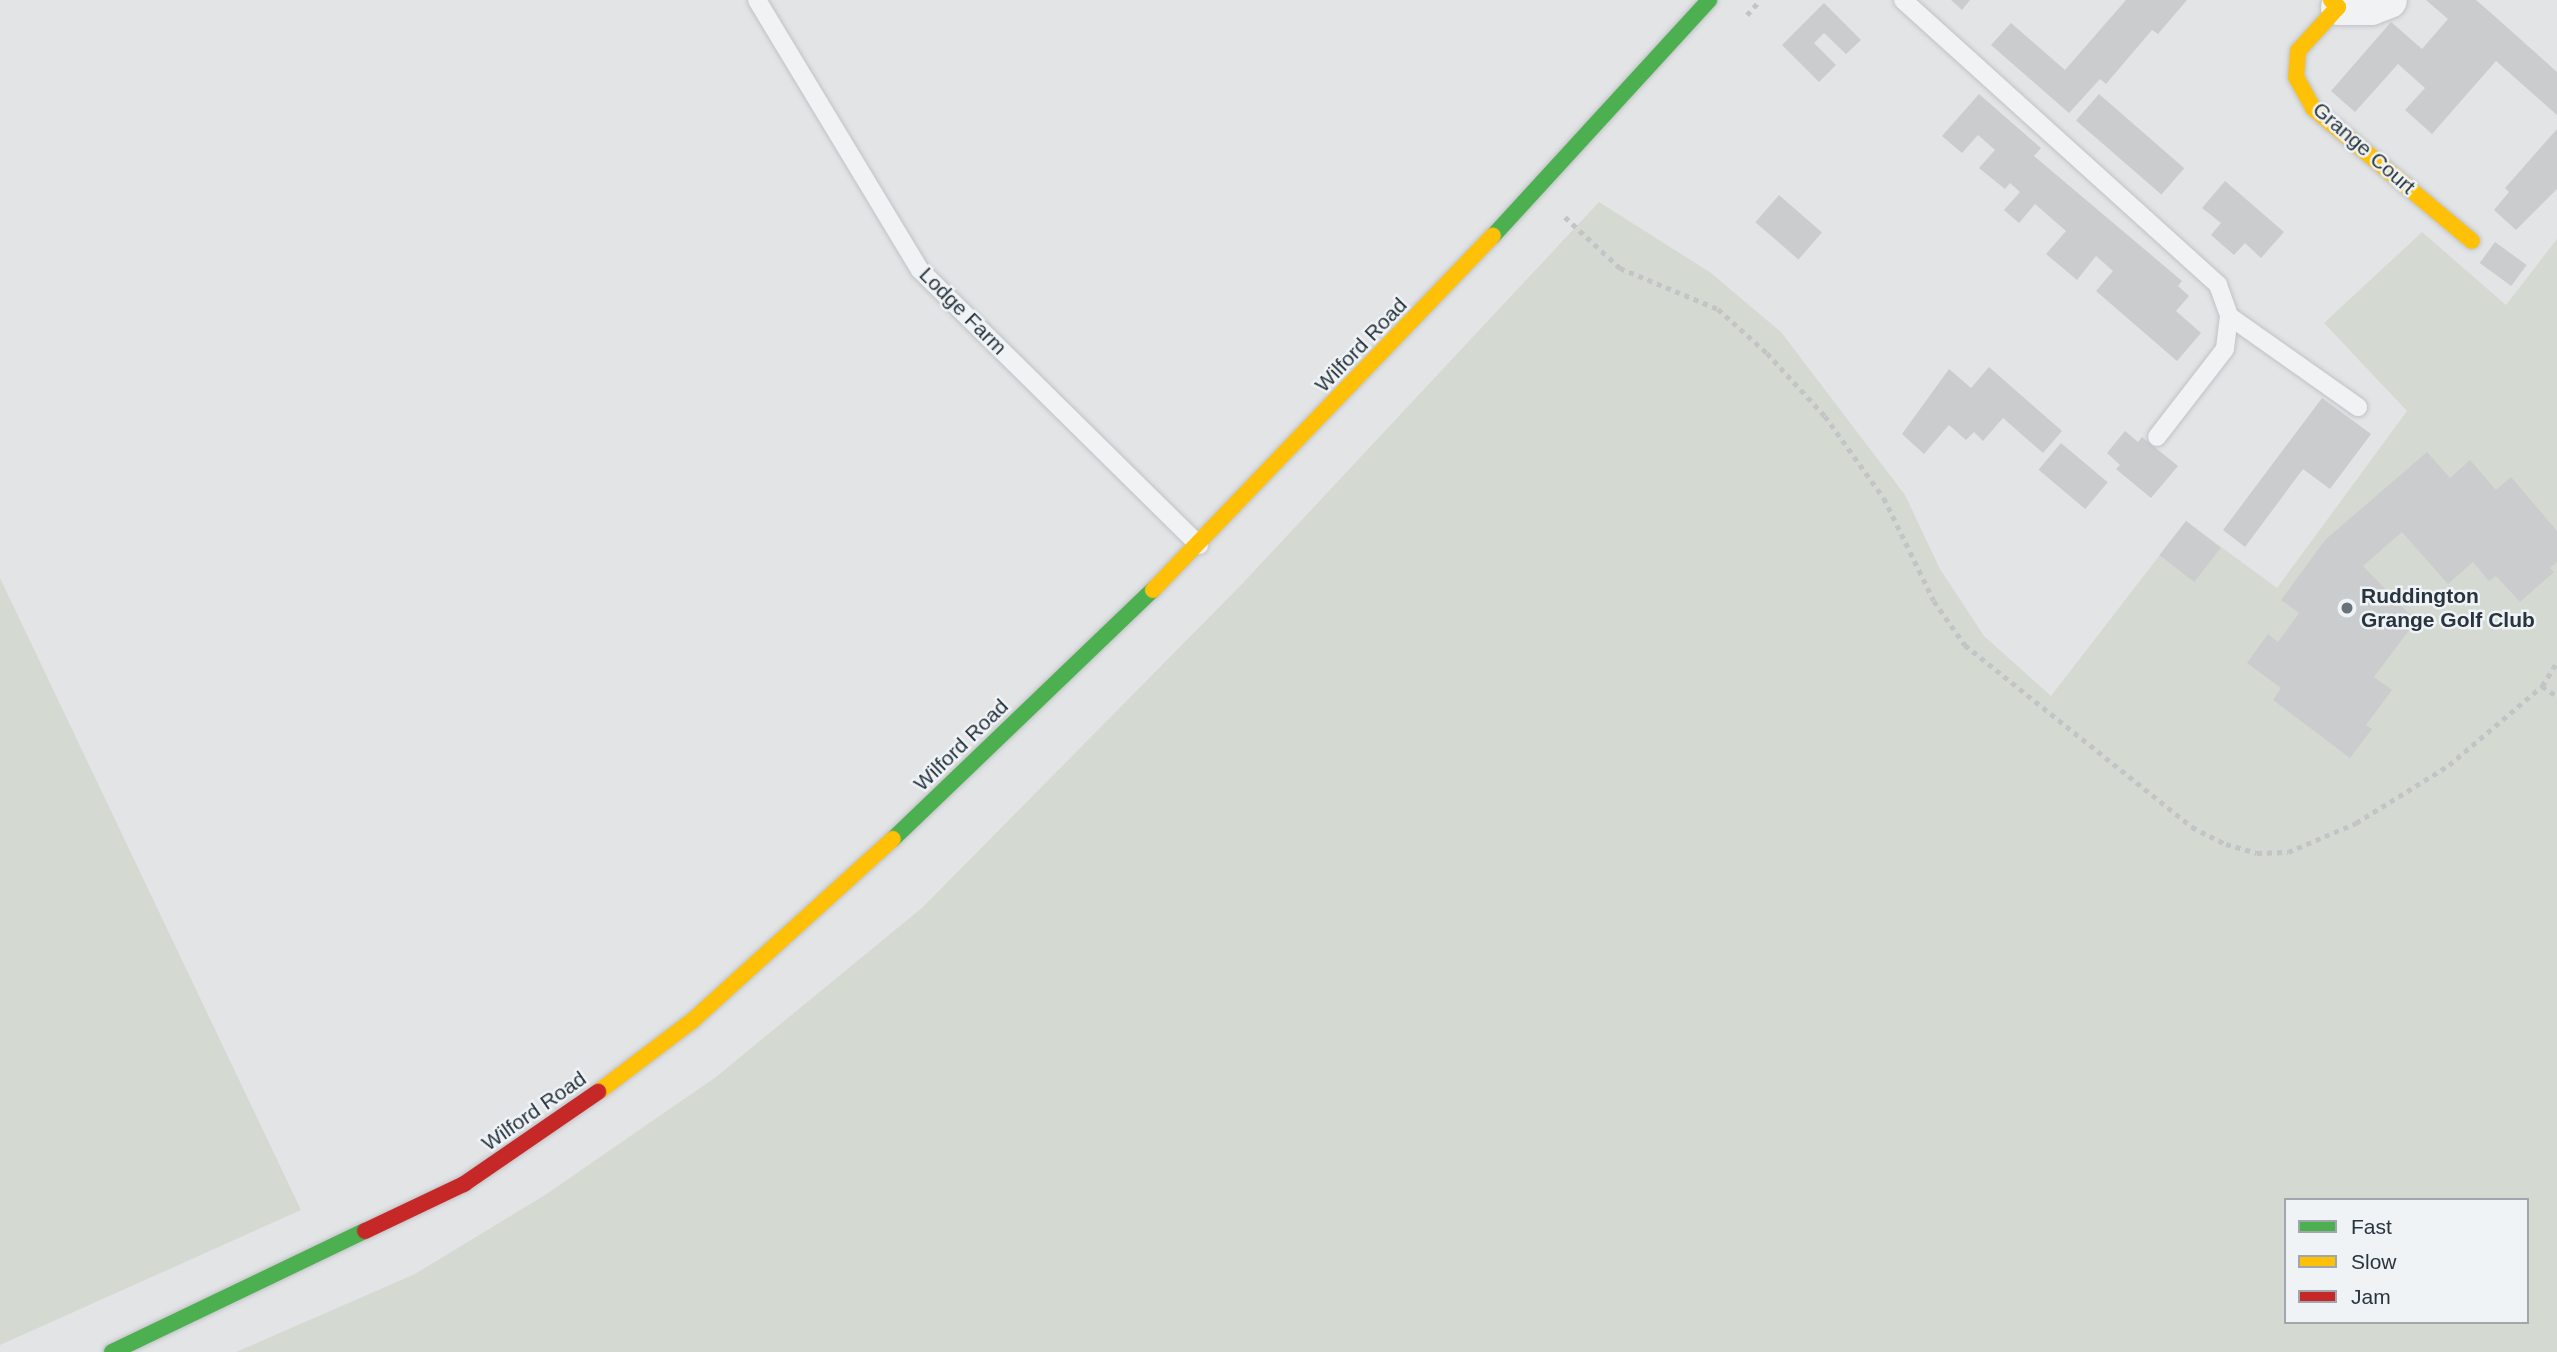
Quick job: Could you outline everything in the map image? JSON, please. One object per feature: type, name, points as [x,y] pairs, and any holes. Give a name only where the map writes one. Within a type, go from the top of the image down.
[{"type":"main road","name":"Wilford Road","points":[[112,1352],[453,1190],[558,1122],[692,1021],[870,862],[1199,545],[1533,195],[1709,0]]},
{"type":"main road","name":"Grange Court","points":[[2334,4],[2298,51],[2296,77],[2313,108],[2472,241]]},
{"type":"street","name":"Grange Court","points":[[2334,4],[2371,7],[2389,0]]},
{"type":"lane","name":"Lodge Farm","points":[[757,0],[920,270],[1199,545]]},
{"type":"lane","points":[[1903,0],[2218,285],[2229,316],[2225,349],[2158,437]]},
{"type":"lane","points":[[2229,316],[2358,407]]},
{"type":"path","points":[[1533,195],[1568,219],[1620,268],[1718,309],[1766,353],[1825,416],[1884,498],[1934,601],[1965,645],[2192,827],[2226,844],[2257,853],[2288,852],[2356,822],[2449,765],[2542,686],[2557,662]]},
{"type":"path","points":[[2542,686],[2557,696]]},
{"type":"shaded area","name":"Ruddington Grange Golf Club","points":[[1599,202],[1711,273],[1781,332],[1905,495],[1940,569],[1984,636],[2051,696],[2186,521],[2277,588],[2407,411],[2324,323],[2422,232],[2506,305],[2557,239],[2557,1352],[236,1352],[415,1274],[545,1195],[716,1077],[923,907],[1241,585]]},
{"type":"shaded area","points":[[0,578],[301,1210],[0,1345]]},
{"type":"building","points":[[1951,0],[1970,0],[1962,10]]},
{"type":"building","points":[[2126,0],[2187,0],[2158,34],[2152,30],[2106,84],[2100,79],[2069,113],[1991,45],[2011,23],[2065,70]]},
{"type":"building","points":[[2426,0],[2476,0],[2491,13],[2557,72],[2557,115],[2496,61],[2432,134],[2405,110],[2425,88],[2398,64],[2355,112],[2331,91],[2391,22],[2422,49],[2448,19]]},
{"type":"building","points":[[1824,3],[1861,40],[1846,54],[1824,33],[1814,43],[1836,65],[1819,82],[1782,45]]},
{"type":"building","points":[[1979,94],[2041,148],[2034,156],[2182,281],[2178,286],[2189,296],[2176,311],[2201,333],[2177,361],[2096,291],[2113,271],[2096,256],[2077,280],[2046,254],[2066,231],[2035,204],[2019,223],[2004,210],[2020,192],[2010,183],[2005,189],[1979,168],[1995,150],[1978,135],[1962,153],[1942,136]]},
{"type":"building","points":[[2099,94],[2184,168],[2161,195],[2076,120]]},
{"type":"building","points":[[2557,129],[2557,189],[2516,230],[2494,210],[2509,192],[2505,188]]},
{"type":"building","points":[[2225,181],[2284,232],[2261,258],[2245,243],[2234,255],[2211,235],[2221,223],[2202,208]]},
{"type":"building","points":[[1779,195],[1822,232],[1798,260],[1755,222]]},
{"type":"building","points":[[2495,242],[2527,265],[2511,286],[2480,263]]},
{"type":"building","points":[[1989,367],[2062,431],[2043,453],[2003,418],[1983,441],[1974,432],[1966,440],[1949,425],[1924,454],[1902,434],[1949,369],[1971,388]]},
{"type":"building","points":[[2322,398],[2371,434],[2330,489],[2303,469],[2245,547],[2223,530]]},
{"type":"building","points":[[2125,431],[2138,442],[2142,437],[2178,466],[2151,498],[2116,469],[2120,465],[2107,453]]},
{"type":"building","points":[[2061,443],[2108,482],[2085,509],[2039,470]]},
{"type":"building","name":"Ruddington Grange Golf Club","points":[[2427,452],[2450,478],[2470,460],[2496,490],[2511,477],[2557,531],[2557,562],[2550,568],[2554,572],[2520,602],[2496,576],[2489,581],[2473,562],[2448,584],[2402,532],[2363,566],[2416,621],[2374,677],[2392,690],[2366,725],[2372,729],[2350,758],[2273,700],[2281,688],[2247,663],[2268,634],[2278,642],[2299,613],[2281,600],[2325,540]]},
{"type":"building","points":[[2186,521],[2221,548],[2194,582],[2160,555]]},
{"type":"traffic: fast","points":[[1493,236],[1709,0]]},
{"type":"traffic: fast","points":[[893,839],[1153,590]]},
{"type":"traffic: fast","points":[[112,1352],[365,1231]]},
{"type":"traffic: slow","points":[[2331,0],[2338,7],[2298,51],[2296,77],[2313,108],[2472,241]]},
{"type":"traffic: slow","points":[[1153,590],[1493,236]]},
{"type":"traffic: slow","points":[[598,1092],[692,1021],[893,839]]},
{"type":"traffic: jam","points":[[365,1231],[464,1184],[598,1092]]},
{"type":"place","name":"Ruddington Grange Golf Club","points":[[2347,608]]}]
